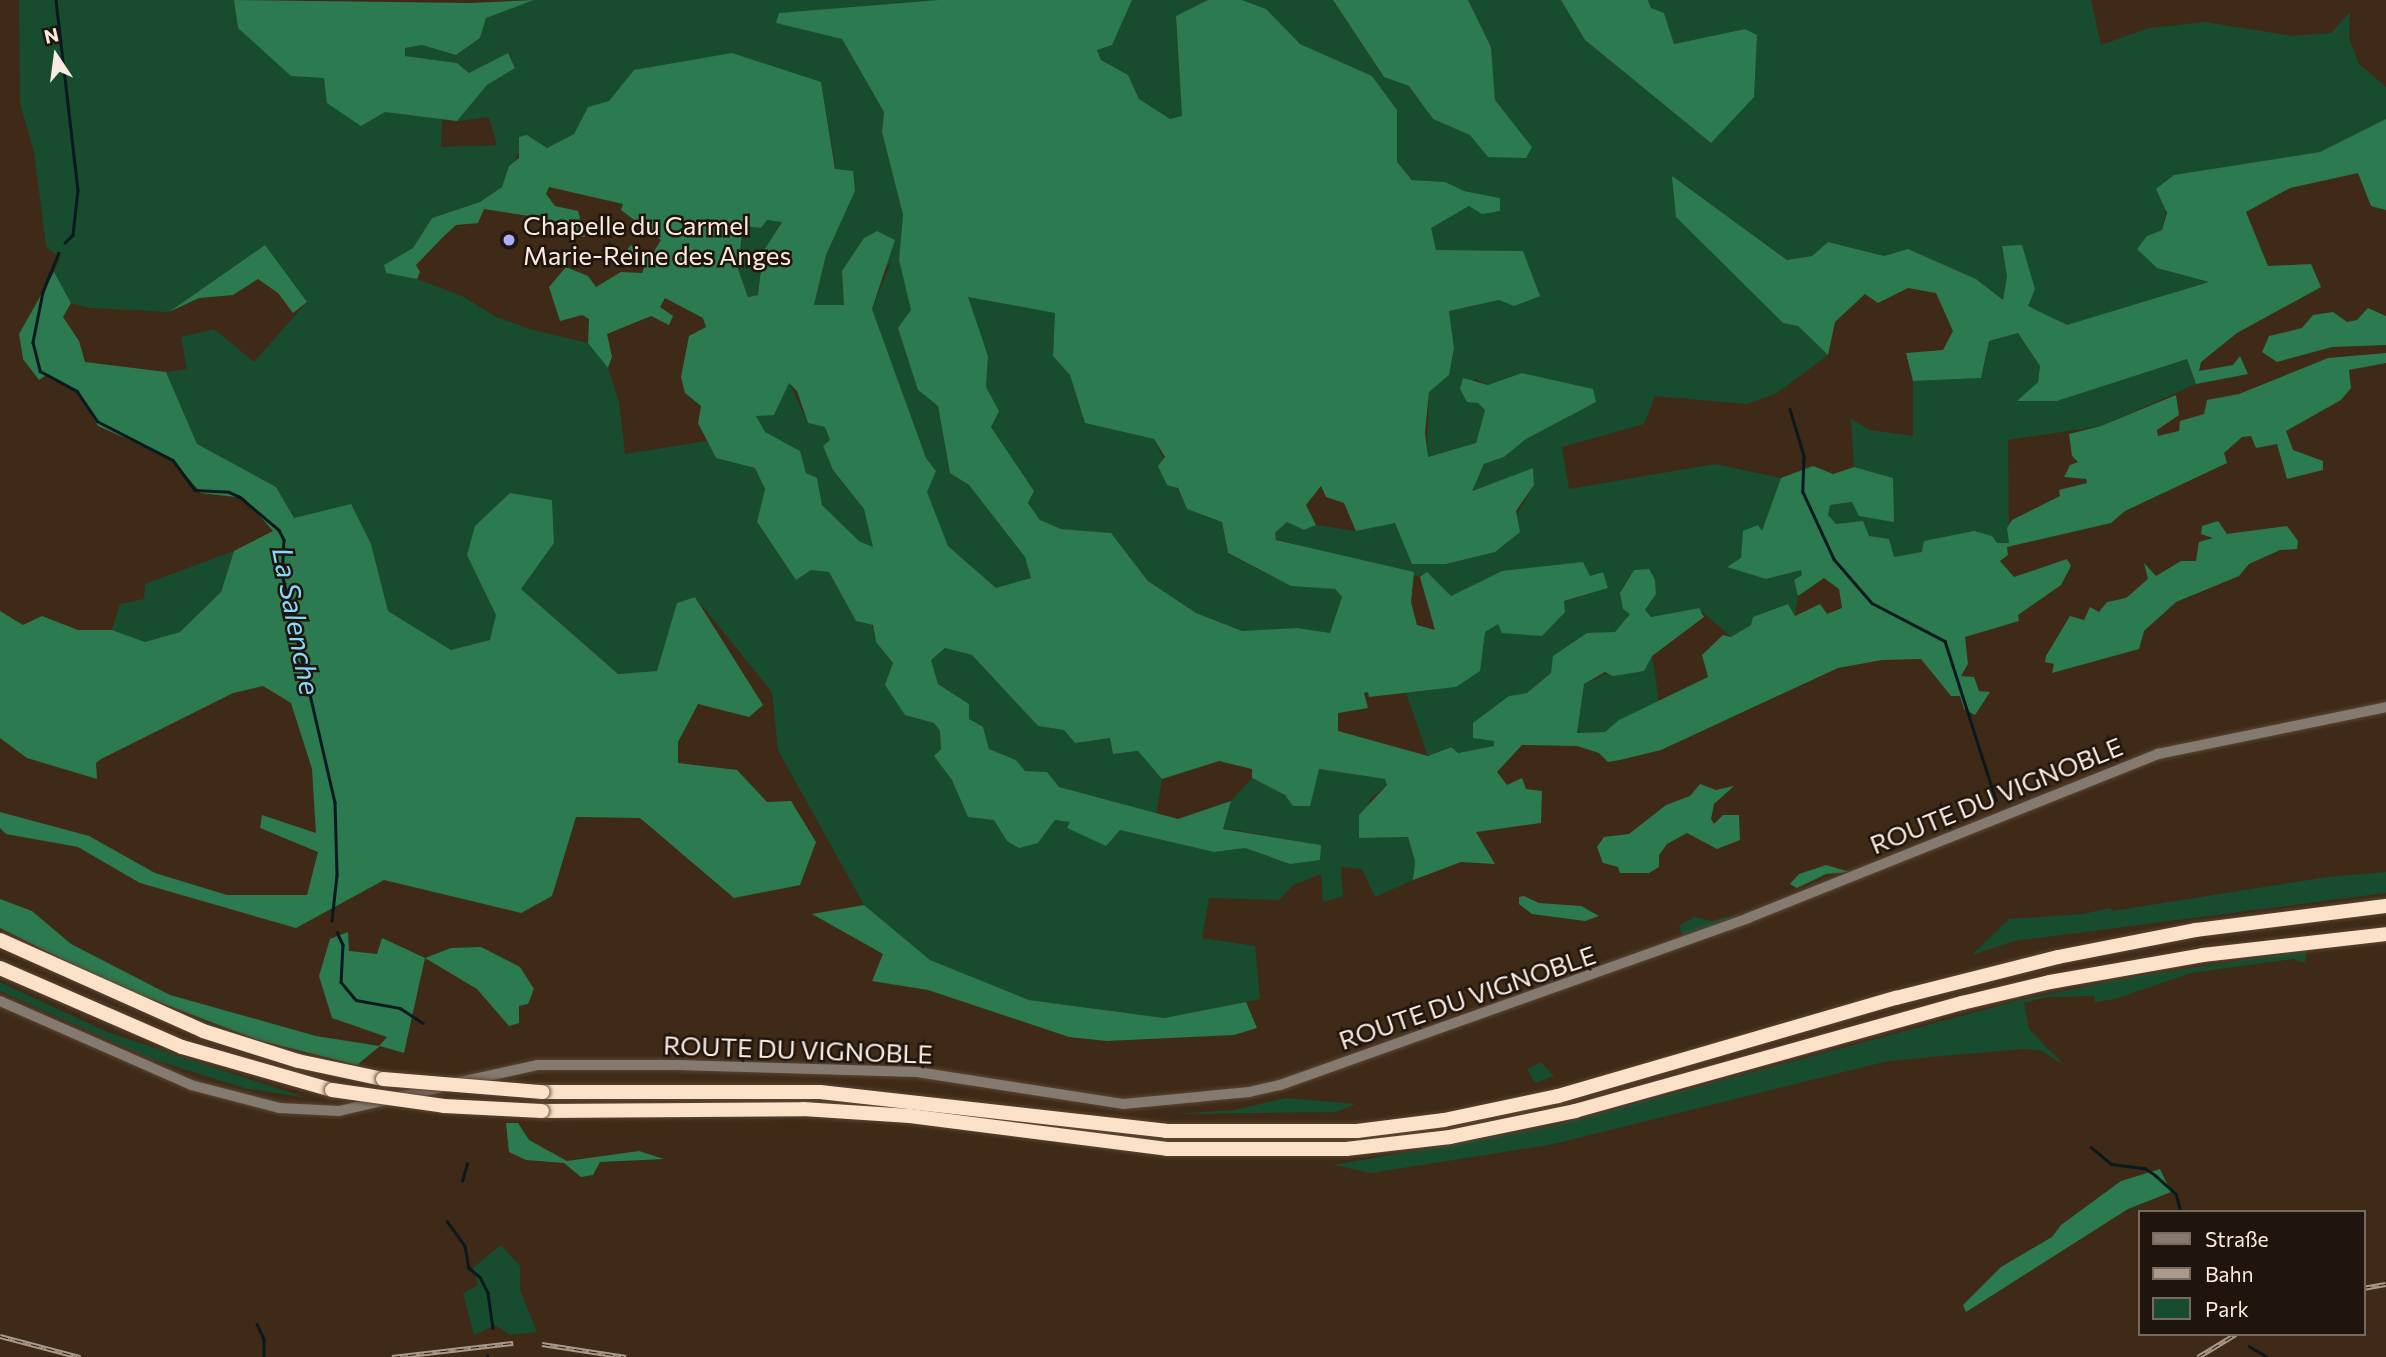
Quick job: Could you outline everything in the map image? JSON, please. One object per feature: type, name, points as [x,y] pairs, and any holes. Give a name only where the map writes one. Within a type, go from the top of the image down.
[{"type":"highway","points":[[0,940],[203,1031],[298,1061],[383,1079],[542,1092],[771,1090],[942,1102],[1098,1124],[1271,1134],[1357,1131],[1444,1120],[1616,1081],[1909,994],[2059,957],[2207,929],[2386,906]]},
{"type":"highway","points":[[0,968],[182,1047],[332,1090],[431,1105],[542,1111],[803,1109],[909,1116],[1126,1145],[1269,1153],[1400,1144],[1498,1128],[1626,1098],[1839,1036],[2039,985],[2203,955],[2386,934]]},
{"type":"street","name":"ROUTE DU VIGNOBLE","points":[[0,1001],[191,1085],[279,1108],[362,1108],[470,1078],[525,1067],[862,1068],[917,1072],[1123,1104],[1249,1092],[1293,1081],[1748,918],[2158,754],[2386,708]]},
{"type":"green space","points":[[19,0],[234,0],[238,28],[324,78],[385,112],[442,119],[441,147],[497,145],[489,117],[457,121],[487,85],[515,67],[508,53],[469,73],[457,63],[405,56],[405,48],[422,45],[456,55],[480,38],[486,18],[534,0],[939,0],[842,39],[884,112],[882,132],[903,215],[899,260],[911,310],[918,390],[938,406],[950,473],[969,485],[1025,557],[1032,578],[997,589],[948,546],[926,492],[936,471],[926,458],[872,309],[891,262],[844,306],[814,305],[826,255],[855,191],[836,170],[821,82],[798,76],[634,70],[609,101],[588,107],[574,134],[547,148],[527,135],[502,187],[480,202],[432,218],[413,248],[384,265],[386,273],[417,279],[464,297],[496,317],[530,329],[588,343],[608,368],[619,402],[625,454],[707,441],[716,458],[755,468],[765,489],[757,523],[796,580],[811,570],[829,572],[856,621],[872,625],[876,642],[893,663],[905,715],[934,723],[940,731],[941,749],[935,756],[952,780],[1022,843],[1038,843],[1055,820],[1070,822],[1068,828],[1120,830],[1214,852],[1245,848],[1289,864],[1320,845],[1223,828],[1231,801],[1252,778],[1285,795],[1293,806],[1319,769],[1385,779],[1387,785],[1370,799],[1360,838],[1408,837],[1415,861],[1413,880],[1375,897],[1362,869],[1341,867],[1343,896],[1323,902],[1321,874],[1293,885],[1279,900],[1209,898],[1202,938],[1255,946],[1260,999],[1164,1018],[1029,1000],[930,960],[864,905],[778,750],[772,692],[695,597],[677,603],[657,671],[618,674],[521,589],[554,543],[552,501],[510,493],[468,555],[497,615],[490,640],[451,650],[388,611],[371,544],[294,519],[276,487],[197,444],[166,372],[187,369],[181,337],[214,329],[254,362],[306,303],[265,245],[169,312],[90,308],[71,303],[54,272],[60,259],[46,246],[34,152],[20,103]]},
{"type":"green space","points":[[234,0],[471,3],[534,0],[486,18],[480,38],[456,55],[422,45],[405,48],[405,56],[457,63],[469,73],[508,53],[515,68],[487,85],[457,121],[385,112],[361,126],[327,103],[324,78],[291,76],[238,28]]},
{"type":"green space","points":[[939,0],[1132,0],[1112,45],[1097,50],[1101,60],[1128,75],[1139,99],[1170,119],[1182,116],[1176,16],[1208,0],[1242,0],[1266,9],[1300,44],[1372,76],[1397,110],[1397,162],[1412,180],[1445,182],[1464,191],[1500,198],[1500,211],[1482,214],[1469,206],[1431,228],[1436,250],[1523,251],[1540,296],[1514,306],[1499,300],[1449,311],[1454,348],[1449,375],[1429,392],[1425,433],[1428,457],[1476,443],[1485,410],[1478,403],[1467,402],[1460,389],[1463,378],[1488,385],[1522,373],[1593,389],[1596,402],[1526,439],[1504,457],[1484,464],[1472,491],[1533,468],[1534,485],[1516,511],[1520,532],[1495,552],[1446,564],[1412,564],[1395,523],[1356,531],[1344,503],[1326,497],[1321,486],[1306,505],[1316,525],[1304,530],[1287,522],[1275,533],[1276,540],[1414,572],[1411,602],[1417,625],[1435,630],[1420,577],[1427,572],[1451,596],[1502,571],[1583,562],[1590,576],[1603,572],[1608,588],[1564,601],[1565,612],[1542,636],[1502,633],[1498,624],[1485,632],[1480,671],[1456,687],[1369,697],[1368,692],[1364,693],[1368,708],[1338,713],[1338,731],[1428,756],[1451,747],[1458,753],[1494,746],[1494,741],[1473,738],[1473,723],[1509,696],[1527,693],[1551,673],[1553,656],[1587,633],[1615,632],[1630,614],[1623,609],[1620,593],[1634,570],[1649,569],[1655,580],[1656,594],[1645,610],[1651,617],[1699,608],[1704,617],[1652,656],[1644,671],[1613,676],[1605,672],[1584,684],[1577,733],[1605,732],[1619,720],[1708,677],[1702,655],[1723,635],[1731,637],[1751,625],[1753,617],[1788,604],[1795,616],[1820,604],[1827,614],[1842,608],[1839,589],[1824,578],[1798,596],[1794,580],[1802,575],[1801,570],[1766,579],[1727,567],[1741,558],[1743,531],[1758,525],[1762,531],[1781,478],[1813,466],[1833,474],[1854,467],[1893,478],[1894,522],[1859,516],[1852,502],[1830,505],[1828,515],[1836,524],[1863,521],[1869,536],[1889,539],[1894,557],[1922,552],[1924,541],[1974,531],[1992,536],[1997,543],[2009,543],[2007,528],[2012,520],[2060,496],[2059,490],[2087,483],[2086,479],[2064,477],[2070,465],[2078,462],[2072,456],[2069,434],[2101,426],[2176,395],[2179,415],[2157,430],[2158,436],[2179,431],[2180,421],[2204,414],[2207,400],[2239,394],[2328,358],[2386,353],[2386,363],[2349,370],[2351,388],[2341,400],[2286,431],[2293,450],[2323,461],[2323,470],[2287,479],[2277,444],[2256,448],[2251,436],[2242,437],[2224,453],[2227,463],[2125,511],[2111,523],[2007,547],[2008,555],[2000,561],[2014,577],[2067,559],[2071,566],[2061,585],[2018,615],[2019,621],[1965,637],[1968,664],[1961,676],[1974,677],[1979,691],[1990,692],[1975,715],[1964,709],[1960,696],[1951,696],[1921,659],[1882,660],[1838,668],[1661,750],[1620,760],[1608,762],[1599,753],[1577,746],[1522,745],[1497,772],[1507,785],[1522,778],[1526,789],[1542,791],[1541,823],[1476,832],[1495,864],[1461,862],[1413,880],[1415,861],[1408,837],[1359,838],[1359,815],[1387,785],[1385,779],[1319,769],[1310,806],[1293,806],[1285,795],[1252,778],[1252,769],[1219,761],[1162,779],[1138,751],[1113,754],[1110,738],[1075,743],[1064,730],[1038,726],[972,655],[945,648],[931,660],[938,684],[969,704],[969,719],[983,727],[989,749],[1016,760],[1025,771],[1047,772],[1059,787],[1178,819],[1231,801],[1223,829],[1321,845],[1320,860],[1290,864],[1245,848],[1214,852],[1120,830],[1106,846],[1067,828],[1070,822],[1055,820],[1038,843],[1019,848],[1007,841],[994,820],[968,817],[952,780],[934,756],[941,749],[940,731],[934,723],[905,715],[885,685],[893,663],[876,642],[873,625],[856,621],[829,572],[811,570],[796,580],[757,522],[765,489],[755,468],[716,458],[698,423],[701,406],[685,393],[681,377],[689,336],[706,327],[703,318],[665,298],[660,307],[673,316],[669,325],[651,316],[607,334],[612,357],[608,368],[588,343],[589,319],[582,315],[560,321],[549,287],[566,267],[588,276],[596,287],[621,272],[642,273],[644,268],[620,258],[631,245],[642,255],[652,255],[661,240],[621,210],[623,204],[549,187],[546,194],[555,206],[578,211],[585,237],[565,236],[542,218],[484,209],[478,223],[456,225],[416,265],[420,272],[417,279],[386,273],[384,265],[413,248],[432,218],[480,202],[502,187],[509,166],[519,158],[519,137],[527,135],[547,148],[574,134],[588,107],[609,101],[634,70],[732,53],[821,82],[835,169],[853,171],[855,191],[826,255],[814,305],[844,305],[842,271],[864,238],[877,231],[895,240],[872,309],[926,458],[936,471],[927,492],[948,546],[996,588],[1031,578],[1025,557],[969,485],[950,473],[938,406],[918,390],[898,328],[911,310],[899,260],[903,215],[882,132],[884,112],[842,39],[776,23],[779,13]],"holes":[[[767,220],[782,222],[763,252],[758,295],[748,297],[738,269],[743,226],[761,228]],[[968,297],[1055,313],[1053,356],[1070,375],[1085,423],[1154,439],[1165,457],[1158,466],[1167,485],[1178,488],[1187,509],[1222,522],[1228,553],[1291,586],[1335,589],[1342,597],[1330,633],[1297,628],[1242,631],[1196,613],[1148,581],[1111,533],[1061,529],[1040,520],[1028,503],[1034,491],[991,427],[999,411],[986,387],[988,356]],[[789,383],[797,391],[808,423],[825,427],[830,440],[823,446],[833,470],[864,509],[873,547],[859,541],[822,505],[817,478],[806,473],[800,451],[765,432],[756,416],[774,415]]]},
{"type":"green space","points":[[1132,0],[1208,0],[1176,16],[1182,116],[1170,119],[1139,99],[1128,75],[1101,60],[1097,49],[1112,45]]},
{"type":"green space","points":[[1242,0],[1333,0],[1384,77],[1409,86],[1433,119],[1470,135],[1532,147],[1495,100],[1491,47],[1468,0],[1561,0],[1585,40],[1711,143],[1744,29],[1674,44],[1664,13],[1651,8],[1648,0],[2091,0],[2101,45],[2149,28],[2205,22],[2293,36],[2331,33],[2350,12],[2349,38],[2359,64],[2386,87],[2386,119],[2320,152],[2174,175],[2162,230],[2147,236],[2183,275],[2211,282],[2067,326],[2028,306],[2002,246],[2007,276],[2003,300],[1976,279],[1908,249],[1884,256],[1828,242],[1812,256],[1787,260],[1672,177],[1765,305],[1783,323],[1798,326],[1828,355],[1777,393],[1747,404],[1655,396],[1644,424],[1562,447],[1569,489],[1715,464],[1781,478],[1762,532],[1766,579],[1801,570],[1803,575],[1794,580],[1798,596],[1795,616],[1788,604],[1731,637],[1698,608],[1651,617],[1645,610],[1656,594],[1655,580],[1631,574],[1620,593],[1631,614],[1615,632],[1527,693],[1509,696],[1495,746],[1458,753],[1450,747],[1428,756],[1406,693],[1456,687],[1485,632],[1498,623],[1607,588],[1603,573],[1590,576],[1502,571],[1451,596],[1427,572],[1420,577],[1276,539],[1275,533],[1287,522],[1304,530],[1316,525],[1356,531],[1395,522],[1446,564],[1495,552],[1534,485],[1533,469],[1471,491],[1485,464],[1504,457],[1526,439],[1595,402],[1593,390],[1522,373],[1488,385],[1474,378],[1478,403],[1485,410],[1476,443],[1427,457],[1429,392],[1449,375],[1454,349],[1449,311],[1499,300],[1436,250],[1430,228],[1469,206],[1500,198],[1464,191],[1445,182],[1413,180],[1397,162],[1397,110],[1372,76],[1300,44],[1266,9]]},
{"type":"green space","points":[[1333,0],[1468,0],[1491,47],[1495,100],[1532,147],[1526,158],[1488,157],[1470,135],[1433,119],[1409,86],[1384,77]]},
{"type":"green space","points":[[1561,0],[1648,0],[1651,8],[1664,13],[1674,44],[1745,29],[1757,35],[1754,97],[1711,143],[1585,40]]},
{"type":"green space","points":[[2386,119],[2386,210],[2371,206],[2358,173],[2290,188],[2246,212],[2268,266],[2311,264],[2321,287],[2237,333],[2201,362],[2199,371],[2233,365],[2240,356],[2248,374],[2196,384],[2187,359],[2057,401],[2017,401],[2038,382],[2040,366],[2018,333],[1989,341],[1981,378],[1913,381],[1906,353],[1943,350],[1953,331],[1936,293],[1908,288],[1878,303],[1865,294],[1835,322],[1828,355],[1798,326],[1783,323],[1676,217],[1672,176],[1787,260],[1812,256],[1828,242],[1884,256],[1908,249],[1976,279],[2003,300],[2007,276],[2002,246],[2022,245],[2035,289],[2028,306],[2067,325],[2209,282],[2157,268],[2137,249],[2147,236],[2162,230],[2167,213],[2156,189],[2174,175],[2320,152]]},
{"type":"green space","points":[[767,220],[782,221],[763,252],[758,295],[748,297],[738,269],[744,225],[761,228]]},
{"type":"green space","points":[[265,245],[307,302],[293,313],[278,293],[258,279],[233,295],[199,298],[169,312]]},
{"type":"green space","points":[[54,272],[71,303],[63,317],[79,341],[85,362],[166,372],[197,444],[276,487],[294,518],[351,504],[371,544],[388,611],[451,650],[490,640],[496,615],[467,555],[475,526],[510,493],[552,500],[554,543],[521,589],[618,674],[657,671],[677,603],[695,597],[763,705],[749,717],[698,704],[678,742],[678,763],[737,770],[767,802],[791,801],[816,842],[800,885],[734,898],[640,818],[576,817],[552,896],[521,913],[384,880],[296,928],[140,883],[78,847],[6,834],[0,828],[0,812],[89,836],[155,873],[227,895],[307,895],[318,852],[260,828],[262,815],[316,833],[312,769],[291,703],[263,686],[233,693],[101,759],[96,763],[97,779],[27,758],[0,738],[0,611],[23,625],[42,616],[78,630],[112,630],[145,642],[180,632],[221,592],[234,551],[273,531],[244,498],[201,493],[171,458],[98,426],[76,390],[48,374],[39,380],[23,359],[19,334]]},
{"type":"green space","points":[[967,297],[1055,313],[1053,356],[1070,375],[1085,423],[1154,439],[1187,509],[1222,522],[1228,554],[1291,586],[1334,588],[1342,597],[1330,634],[1297,628],[1242,631],[1196,613],[1148,581],[1111,533],[1061,529],[1040,520],[1028,503],[1034,491],[991,427],[999,411],[986,387],[988,356]]},
{"type":"green space","points":[[2368,308],[2386,316],[2386,345],[2332,347],[2277,362],[2262,352],[2269,336],[2302,328],[2313,315],[2333,312],[2347,322],[2357,320]]},
{"type":"green space","points":[[2018,333],[2040,366],[2038,382],[2018,400],[2057,401],[2187,359],[2196,384],[2101,426],[2008,440],[2009,543],[1893,557],[1869,536],[1835,524],[1828,515],[1830,505],[1891,498],[1893,478],[1854,467],[1851,419],[1870,430],[1913,436],[1913,381],[1981,378],[1989,341]]},
{"type":"green space","points":[[789,382],[808,423],[825,427],[830,440],[823,447],[833,470],[864,509],[874,547],[859,541],[822,505],[817,478],[806,473],[800,451],[765,433],[756,415],[774,415]]},
{"type":"green space","points":[[2218,521],[2227,534],[2287,526],[2298,541],[2297,549],[2280,550],[2249,564],[2239,576],[2176,602],[2144,631],[2139,649],[2052,673],[2054,664],[2045,662],[2046,656],[2070,616],[2084,620],[2090,607],[2099,612],[2107,602],[2126,598],[2148,579],[2144,563],[2156,576],[2181,561],[2196,561],[2199,542],[2213,538],[2201,534],[2202,526]]},
{"type":"green space","points":[[234,551],[221,592],[180,632],[145,642],[112,630],[120,604],[144,599],[145,584]]},
{"type":"green space","points":[[945,648],[972,655],[1038,726],[1064,730],[1075,743],[1110,738],[1113,754],[1138,751],[1162,779],[1156,815],[1058,787],[1047,772],[1025,771],[1016,760],[989,749],[983,727],[969,719],[969,704],[938,684],[930,660]]},
{"type":"green space","points":[[1652,656],[1659,701],[1604,732],[1577,733],[1583,684]]},
{"type":"green space","points":[[1700,784],[1716,790],[1734,786],[1714,804],[1711,819],[1714,824],[1723,815],[1739,815],[1740,840],[1717,849],[1687,833],[1667,844],[1659,855],[1659,867],[1649,873],[1620,873],[1618,867],[1603,863],[1597,847],[1604,837],[1629,834],[1666,805],[1690,796]]},
{"type":"green space","points":[[1826,865],[1850,872],[1826,874],[1797,888],[1790,884],[1799,874]]},
{"type":"green space","points":[[2386,872],[2386,893],[2014,941],[1972,955],[2009,919],[2083,914],[2110,908],[2112,911],[2328,877]]},
{"type":"green space","points":[[1524,896],[1539,903],[1581,906],[1599,916],[1585,921],[1532,914],[1519,904],[1519,897]]},
{"type":"green space","points":[[0,899],[32,911],[71,944],[170,995],[316,1036],[379,1046],[387,1037],[332,1018],[319,976],[330,939],[348,932],[349,951],[377,954],[382,938],[425,958],[404,1053],[380,1046],[357,1065],[258,1040],[112,984],[0,928]]},
{"type":"green space","points":[[864,905],[930,960],[1029,1000],[1164,1018],[1246,1002],[1257,1028],[1234,1035],[1107,1041],[1069,1037],[928,990],[872,981],[883,954],[812,914]]},
{"type":"green space","points":[[1737,915],[1742,917],[1683,937],[1679,926],[1694,917],[1712,921]]},
{"type":"green space","points":[[481,947],[520,967],[534,989],[528,1004],[519,1006],[519,1023],[509,1026],[477,989],[425,958],[451,948]]},
{"type":"green space","points":[[2307,950],[2305,963],[2293,959],[2191,973],[2115,999],[2095,1002],[2094,996],[2047,997],[2024,1003],[2029,1029],[2064,1065],[2040,1050],[2020,1049],[1888,1061],[1549,1145],[1371,1173],[1334,1165],[1552,1126],[2020,1000],[2131,977]]},
{"type":"green space","points":[[0,982],[107,1032],[307,1098],[244,1088],[151,1059],[0,991]]},
{"type":"green space","points":[[1541,1062],[1554,1076],[1535,1083],[1527,1069]]},
{"type":"green space","points":[[1286,1098],[1355,1104],[1336,1112],[1173,1114],[1234,1110]]},
{"type":"green space","points":[[506,1123],[518,1123],[529,1140],[567,1161],[639,1151],[664,1159],[600,1162],[593,1175],[581,1177],[564,1163],[526,1160],[509,1152]]},
{"type":"green space","points":[[2160,1169],[2171,1192],[2128,1209],[1966,1312],[1963,1305],[2001,1267],[2052,1237],[2061,1225],[2121,1181]]},
{"type":"green space","points":[[501,1245],[520,1266],[520,1290],[537,1332],[511,1335],[495,1325],[474,1335],[463,1293],[478,1285],[473,1268]]},
{"type":"waterway","name":"La Salenche","points":[[56,0],[78,190],[73,235],[65,243]]},
{"type":"waterway","name":"La Salenche","points":[[59,253],[43,292],[33,342],[40,371],[77,391],[97,421],[173,460],[195,490],[229,492],[240,497],[279,530],[284,540],[282,573],[335,802],[337,875],[332,921]]},
{"type":"waterway","points":[[1790,409],[1804,456],[1803,492],[1834,559],[1872,603],[1945,641],[1996,800]]},
{"type":"waterway","name":"La Salenche","points":[[337,932],[343,945],[341,982],[356,1000],[400,1008],[423,1023]]},
{"type":"waterway","points":[[2091,1147],[2111,1164],[2145,1168],[2155,1175],[2176,1194],[2180,1210]]},
{"type":"waterway","name":"La Salenche","points":[[462,1181],[467,1164]]},
{"type":"waterway","name":"La Salenche","points":[[447,1221],[465,1246],[469,1268],[480,1277],[488,1293],[493,1328]]},
{"type":"waterway","points":[[257,1324],[264,1339],[264,1357]]},
{"type":"waterway","points":[[2249,1346],[2267,1357]]},
{"type":"railway","points":[[2365,1288],[2386,1284]]},
{"type":"railway","points":[[0,1336],[80,1357]]},
{"type":"railway","points":[[2198,1357],[2233,1336]]},
{"type":"railway","points":[[392,1357],[513,1343]]},
{"type":"railway","points":[[542,1344],[626,1357]]},
{"type":"place","name":"Chapelle du Carmel Marie-Reine des Anges","points":[[509,240]]}]
